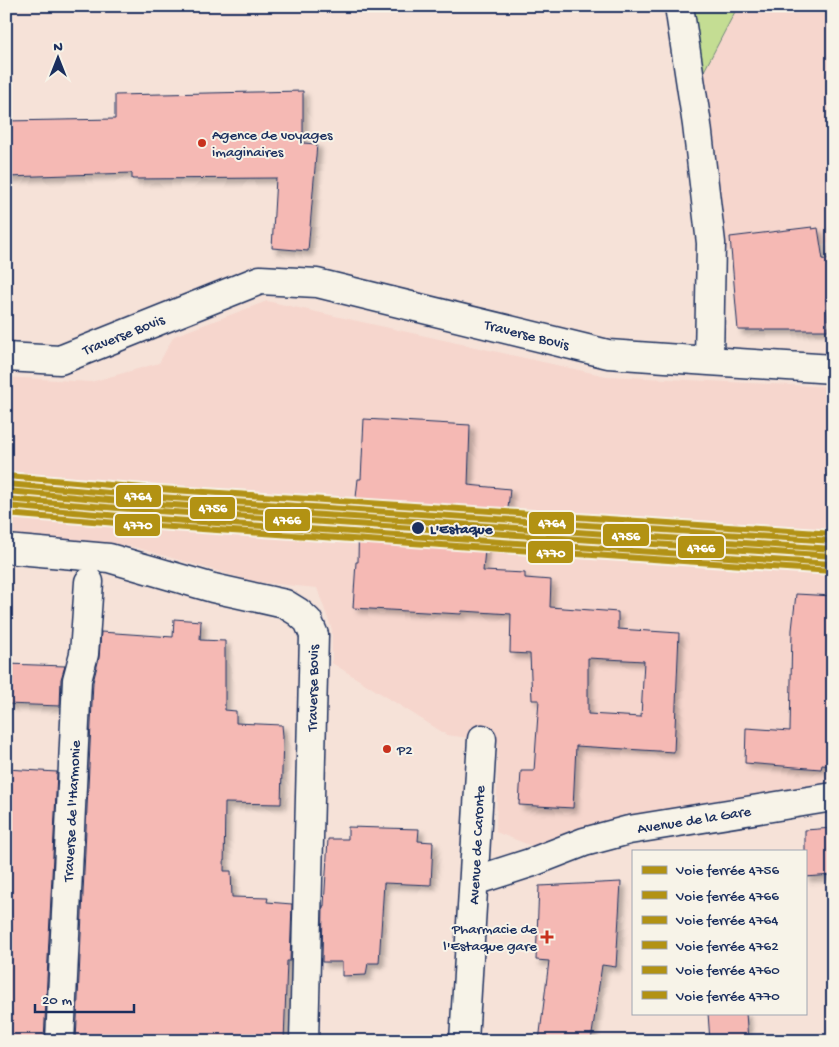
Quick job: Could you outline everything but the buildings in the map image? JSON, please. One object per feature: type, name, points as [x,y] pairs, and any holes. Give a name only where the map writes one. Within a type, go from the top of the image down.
[{"type":"street","points":[[679,6],[697,125],[711,243],[709,361]]},
{"type":"street","name":"Traverse Bovis","points":[[6,358],[60,360],[260,280],[317,283],[608,354],[833,369]]},
{"type":"street","name":"Traverse Bovis","points":[[6,549],[109,558],[213,588],[285,604],[308,620],[314,635],[304,1041]]},
{"type":"street","name":"Traverse de l'Harmonie","points":[[60,1041],[78,680],[84,654],[89,582]]},
{"type":"street","name":"Avenue de Caronte","points":[[464,1041],[482,739]]},
{"type":"street","name":"Avenue de la Gare","points":[[474,881],[530,863],[584,842],[629,830],[833,797]]},
{"type":"shaded area","points":[[738,6],[833,6],[833,243],[725,251],[704,71]]},
{"type":"shaded area","points":[[267,301],[606,376],[833,387],[833,784],[573,830],[534,847],[496,832],[498,742],[447,735],[332,663],[332,630],[317,588],[255,582],[134,547],[6,535],[6,377],[91,382],[159,363],[174,336]]},
{"type":"green space","points":[[693,6],[738,6],[704,71],[701,70]]},
{"type":"rail line","name":"4760","points":[[7,476],[144,488],[833,534]]},
{"type":"rail line","name":"4764","points":[[7,484],[144,496],[833,541]]},
{"type":"rail line","name":"4756","points":[[6,491],[143,503],[833,549]]},
{"type":"rail line","name":"4766","points":[[6,499],[143,510],[833,556]]},
{"type":"rail line","name":"4762","points":[[6,506],[142,518],[832,564]]},
{"type":"rail line","name":"4770","points":[[6,514],[142,525],[832,571]]},
{"type":"place","name":"Agence de voyages imaginaires","points":[[202,143]]},
{"type":"place","name":"L'Estaque","points":[[418,528]]},
{"type":"place","name":"P2","points":[[387,749]]},
{"type":"place","name":"Pharmacie de l'Estaque gare","points":[[547,937]]}]
